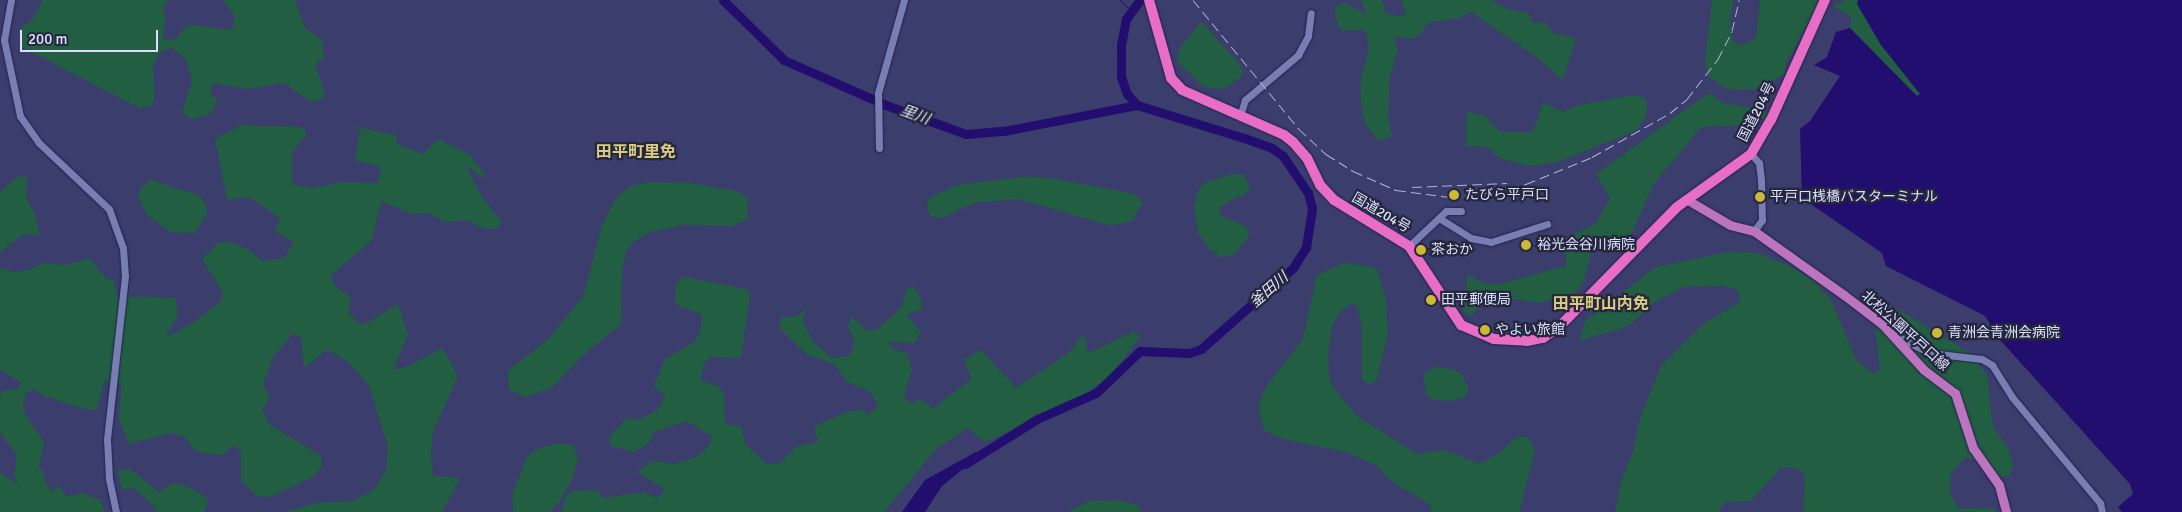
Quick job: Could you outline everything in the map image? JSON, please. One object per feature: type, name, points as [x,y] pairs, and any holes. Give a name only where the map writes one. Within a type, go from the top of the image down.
[{"type":"highway","name":"国道204号","points":[[1150,4],[1166,65],[1176,85],[1195,98],[1288,138],[1307,158],[1320,185],[1334,200],[1409,246],[1461,325],[1494,339],[1535,340],[1559,327],[1686,199],[1751,154],[1771,120],[1825,0]]},
{"type":"main road","points":[[1686,199],[1730,225],[1754,231]]},
{"type":"main road","name":"北松公園平戸口線","points":[[1754,231],[1860,306],[1894,335],[1924,370],[1955,393],[1973,448],[1999,485],[2006,512]]},
{"type":"street","points":[[11,0],[4,40],[20,116],[40,143],[108,209],[124,248],[125,276],[107,439],[108,473],[116,512]]},
{"type":"street","points":[[879,148],[878,93],[904,0]]},
{"type":"street","points":[[1240,116],[1245,100],[1298,55],[1308,36],[1311,13]]},
{"type":"street","points":[[1751,154],[1761,168],[1762,220],[1754,231]]},
{"type":"street","points":[[1409,246],[1446,211],[1461,210]]},
{"type":"street","points":[[1439,218],[1471,238],[1491,242],[1547,224]]},
{"type":"street","points":[[1894,335],[1930,353],[1982,359],[1992,365],[2012,398],[2100,503],[2102,512]]},
{"type":"green space","points":[[43,0],[168,0],[163,7],[166,20],[162,38],[175,40],[184,28],[193,25],[232,30],[235,17],[223,0],[295,0],[305,28],[322,40],[324,58],[315,64],[325,94],[321,100],[309,101],[284,83],[248,89],[212,83],[210,92],[217,101],[211,113],[192,120],[182,112],[192,81],[186,59],[172,48],[160,52],[153,66],[155,97],[151,106],[139,108],[20,46],[19,29],[32,20]]},
{"type":"green space","points":[[1361,0],[1382,0],[1386,13],[1398,16],[1406,15],[1401,0],[1491,0],[1507,9],[1528,13],[1533,23],[1546,23],[1554,33],[1576,38],[1563,80],[1539,59],[1471,12],[1458,19],[1429,22],[1420,34],[1411,39],[1394,37],[1398,50],[1390,76],[1388,117],[1392,136],[1379,141],[1365,124],[1361,106],[1360,83],[1368,52],[1367,34],[1363,30],[1340,30],[1335,15],[1336,7],[1344,2],[1367,15]]},
{"type":"green space","points":[[1712,0],[1733,0],[1730,23],[1732,40],[1742,46],[1756,37],[1760,0],[1820,0],[1785,65],[1785,74],[1755,89],[1741,90],[1727,89],[1708,76],[1705,60]]},
{"type":"green space","points":[[1844,0],[1858,0],[1857,4],[1881,45],[1920,94],[1917,96],[1850,28],[1851,16],[1835,8],[1834,2],[1841,4]]},
{"type":"green space","points":[[1201,21],[1241,66],[1243,75],[1224,89],[1204,87],[1177,61],[1180,48]]},
{"type":"green space","points":[[1709,93],[1723,103],[1765,110],[1767,116],[1750,125],[1701,127],[1653,185],[1630,237],[1610,251],[1592,248],[1585,278],[1576,292],[1540,303],[1489,295],[1472,315],[1463,312],[1468,274],[1483,283],[1499,284],[1565,266],[1567,259],[1561,241],[1595,224],[1610,198],[1596,174]]},
{"type":"green space","points":[[1633,95],[1645,98],[1647,105],[1646,117],[1635,131],[1558,162],[1529,166],[1501,159],[1488,147],[1466,146],[1467,112],[1484,115],[1500,132],[1533,132],[1543,102],[1563,112],[1575,106]]},
{"type":"green space","points":[[242,125],[301,127],[307,133],[292,153],[292,184],[313,188],[342,182],[378,183],[380,166],[355,161],[360,130],[350,126],[397,135],[396,144],[423,154],[438,139],[469,154],[486,176],[481,177],[465,164],[483,199],[502,222],[495,229],[482,228],[467,220],[444,222],[430,213],[411,214],[381,201],[372,240],[330,276],[336,287],[348,295],[351,301],[348,312],[359,324],[369,322],[398,304],[408,334],[393,370],[407,367],[442,348],[454,368],[457,378],[433,432],[431,450],[433,476],[460,478],[442,512],[286,512],[315,503],[353,501],[374,490],[386,470],[388,447],[369,386],[358,372],[344,359],[327,350],[304,368],[301,337],[293,333],[273,357],[263,385],[270,397],[262,410],[270,425],[321,456],[322,465],[313,477],[270,497],[257,496],[241,481],[241,451],[234,445],[223,455],[197,452],[184,436],[170,433],[129,444],[119,419],[121,384],[104,381],[97,410],[83,409],[44,396],[34,389],[26,393],[23,405],[26,415],[44,442],[39,466],[51,492],[59,485],[66,497],[82,493],[101,500],[104,512],[0,512],[0,473],[18,484],[14,476],[17,455],[0,432],[0,394],[7,389],[17,390],[21,383],[0,369],[0,267],[12,272],[26,271],[43,263],[66,265],[89,258],[107,279],[114,280],[117,296],[176,298],[178,316],[167,333],[169,336],[192,323],[220,302],[223,293],[202,259],[218,243],[231,242],[248,249],[261,261],[284,258],[294,242],[275,231],[280,218],[249,197],[227,200],[215,139]]},
{"type":"green space","points":[[1231,174],[1243,174],[1250,187],[1248,192],[1220,206],[1220,215],[1246,227],[1250,235],[1234,255],[1220,257],[1208,248],[1198,232],[1194,209],[1197,193],[1204,183]]},
{"type":"green space","points":[[19,176],[27,177],[26,197],[35,214],[40,236],[24,234],[0,252],[0,192]]},
{"type":"green space","points":[[1023,177],[1051,178],[1130,193],[1139,197],[1142,204],[1132,221],[1111,226],[1019,199],[974,203],[942,218],[931,216],[927,209],[928,199],[956,185]]},
{"type":"green space","points":[[151,180],[200,196],[206,205],[207,214],[195,233],[170,232],[147,215],[138,196],[140,188]]},
{"type":"green space","points":[[651,182],[689,183],[736,191],[747,197],[748,219],[732,226],[682,225],[648,233],[632,243],[626,253],[622,272],[621,324],[583,355],[552,388],[525,397],[509,390],[508,371],[548,339],[583,297],[602,225],[616,198],[631,186]]},
{"type":"green space","points":[[1728,252],[1757,253],[1788,265],[1815,282],[1830,298],[1857,361],[1873,374],[1880,370],[1874,318],[1877,306],[1885,305],[1902,312],[1973,355],[1987,376],[1993,426],[2009,450],[2013,466],[2010,475],[1999,478],[1979,460],[1964,458],[1951,474],[1950,494],[1959,509],[1992,508],[1996,512],[1803,512],[1805,479],[1803,471],[1790,467],[1781,468],[1751,501],[1725,502],[1718,512],[1615,512],[1622,478],[1633,452],[1640,417],[1661,366],[1703,324],[1740,302],[1740,296],[1736,289],[1722,286],[1683,287],[1655,302],[1627,327],[1579,341],[1585,321],[1656,267]]},
{"type":"green space","points":[[1344,263],[1377,268],[1386,300],[1388,334],[1377,380],[1369,385],[1362,379],[1362,330],[1358,308],[1353,303],[1340,311],[1332,327],[1328,357],[1330,382],[1341,398],[1357,416],[1417,454],[1445,450],[1479,464],[1501,452],[1514,439],[1527,436],[1535,450],[1519,512],[1432,512],[1429,504],[1391,481],[1377,466],[1346,452],[1286,440],[1265,431],[1259,414],[1260,400],[1266,387],[1303,339],[1317,275]]},
{"type":"green space","points":[[685,277],[746,289],[750,294],[741,358],[711,357],[704,363],[700,380],[720,387],[724,394],[725,424],[741,426],[745,444],[767,464],[779,464],[797,446],[818,442],[814,426],[850,411],[864,410],[868,415],[878,406],[871,392],[847,382],[834,364],[806,354],[779,328],[782,316],[795,317],[808,308],[802,320],[813,342],[832,358],[849,356],[855,342],[848,327],[852,316],[866,330],[876,330],[902,307],[906,290],[913,286],[922,301],[922,309],[906,315],[921,332],[915,343],[889,342],[892,349],[907,353],[912,369],[904,396],[911,404],[920,399],[933,408],[972,379],[964,359],[981,350],[1016,388],[1067,354],[1084,334],[1088,353],[1133,332],[1141,336],[1109,377],[1076,399],[985,442],[967,428],[936,449],[884,512],[561,512],[566,496],[573,491],[597,490],[603,498],[645,492],[657,498],[665,489],[637,472],[653,461],[676,464],[698,456],[709,446],[712,436],[686,421],[654,432],[648,444],[635,452],[611,446],[609,437],[627,418],[639,420],[658,409],[665,397],[654,385],[665,359],[694,342],[700,332],[702,315],[675,304],[676,283]]},
{"type":"green space","points":[[1436,367],[1453,369],[1461,374],[1469,389],[1465,397],[1452,401],[1433,400],[1427,396],[1423,378],[1426,372]]},
{"type":"green space","points":[[554,444],[573,444],[578,459],[572,480],[559,502],[550,512],[513,512],[512,496],[526,458],[535,450]]},
{"type":"green space","points":[[130,469],[159,492],[173,483],[187,486],[209,499],[204,512],[153,512],[157,509],[133,488],[122,490],[118,471]]},
{"type":"green space","points":[[1114,500],[1136,504],[1142,512],[1067,512],[1090,501]]},
{"type":"shaded area","points":[[1858,0],[2182,0],[2182,512],[2122,512],[2118,507],[2133,494],[2130,484],[2001,341],[1985,316],[1886,266],[1882,253],[1802,198],[1800,129],[1810,121],[1840,76],[1814,65],[1827,57],[1836,32],[1850,28],[1917,96],[1920,94],[1881,45],[1857,4]]},
{"type":"shaded area","points":[[976,452],[973,461],[942,486],[925,512],[902,512],[925,480]]},
{"type":"waterway","name":"里川","points":[[723,0],[784,60],[886,105],[966,134],[1004,131],[1137,105]]},
{"type":"waterway","points":[[1120,0],[1131,10]]},
{"type":"waterway","name":"釜田川","points":[[965,464],[1037,419],[1096,393],[1140,351],[1189,353],[1201,349],[1293,268],[1306,247],[1312,208],[1308,193],[1283,156],[1272,148],[1244,138],[1137,105],[1127,94],[1121,77],[1121,45],[1126,19],[1140,0]]},
{"type":"railway","points":[[1193,0],[1299,129],[1326,154],[1353,171],[1396,190],[1450,197],[1480,194],[1526,184],[1592,157],[1670,113],[1687,99],[1718,59],[1732,31],[1739,0]]},
{"type":"railway","points":[[1412,187],[1507,183]]},
{"type":"place","name":"たびら平戸口","points":[[1454,195]]},
{"type":"place","name":"平戸口桟橋バスターミナル","points":[[1760,197]]},
{"type":"place","name":"裕光会谷川病院","points":[[1526,245]]},
{"type":"place","name":"茶おか","points":[[1421,250]]},
{"type":"place","name":"田平郵便局","points":[[1431,300]]},
{"type":"place","name":"やよい旅館","points":[[1485,330]]},
{"type":"place","name":"青洲会青洲会病院","points":[[1937,333]]},
{"type":"district","name":"田平町里免","points":[[636,152]]},
{"type":"district","name":"田平町山内免","points":[[1601,304]]}]
